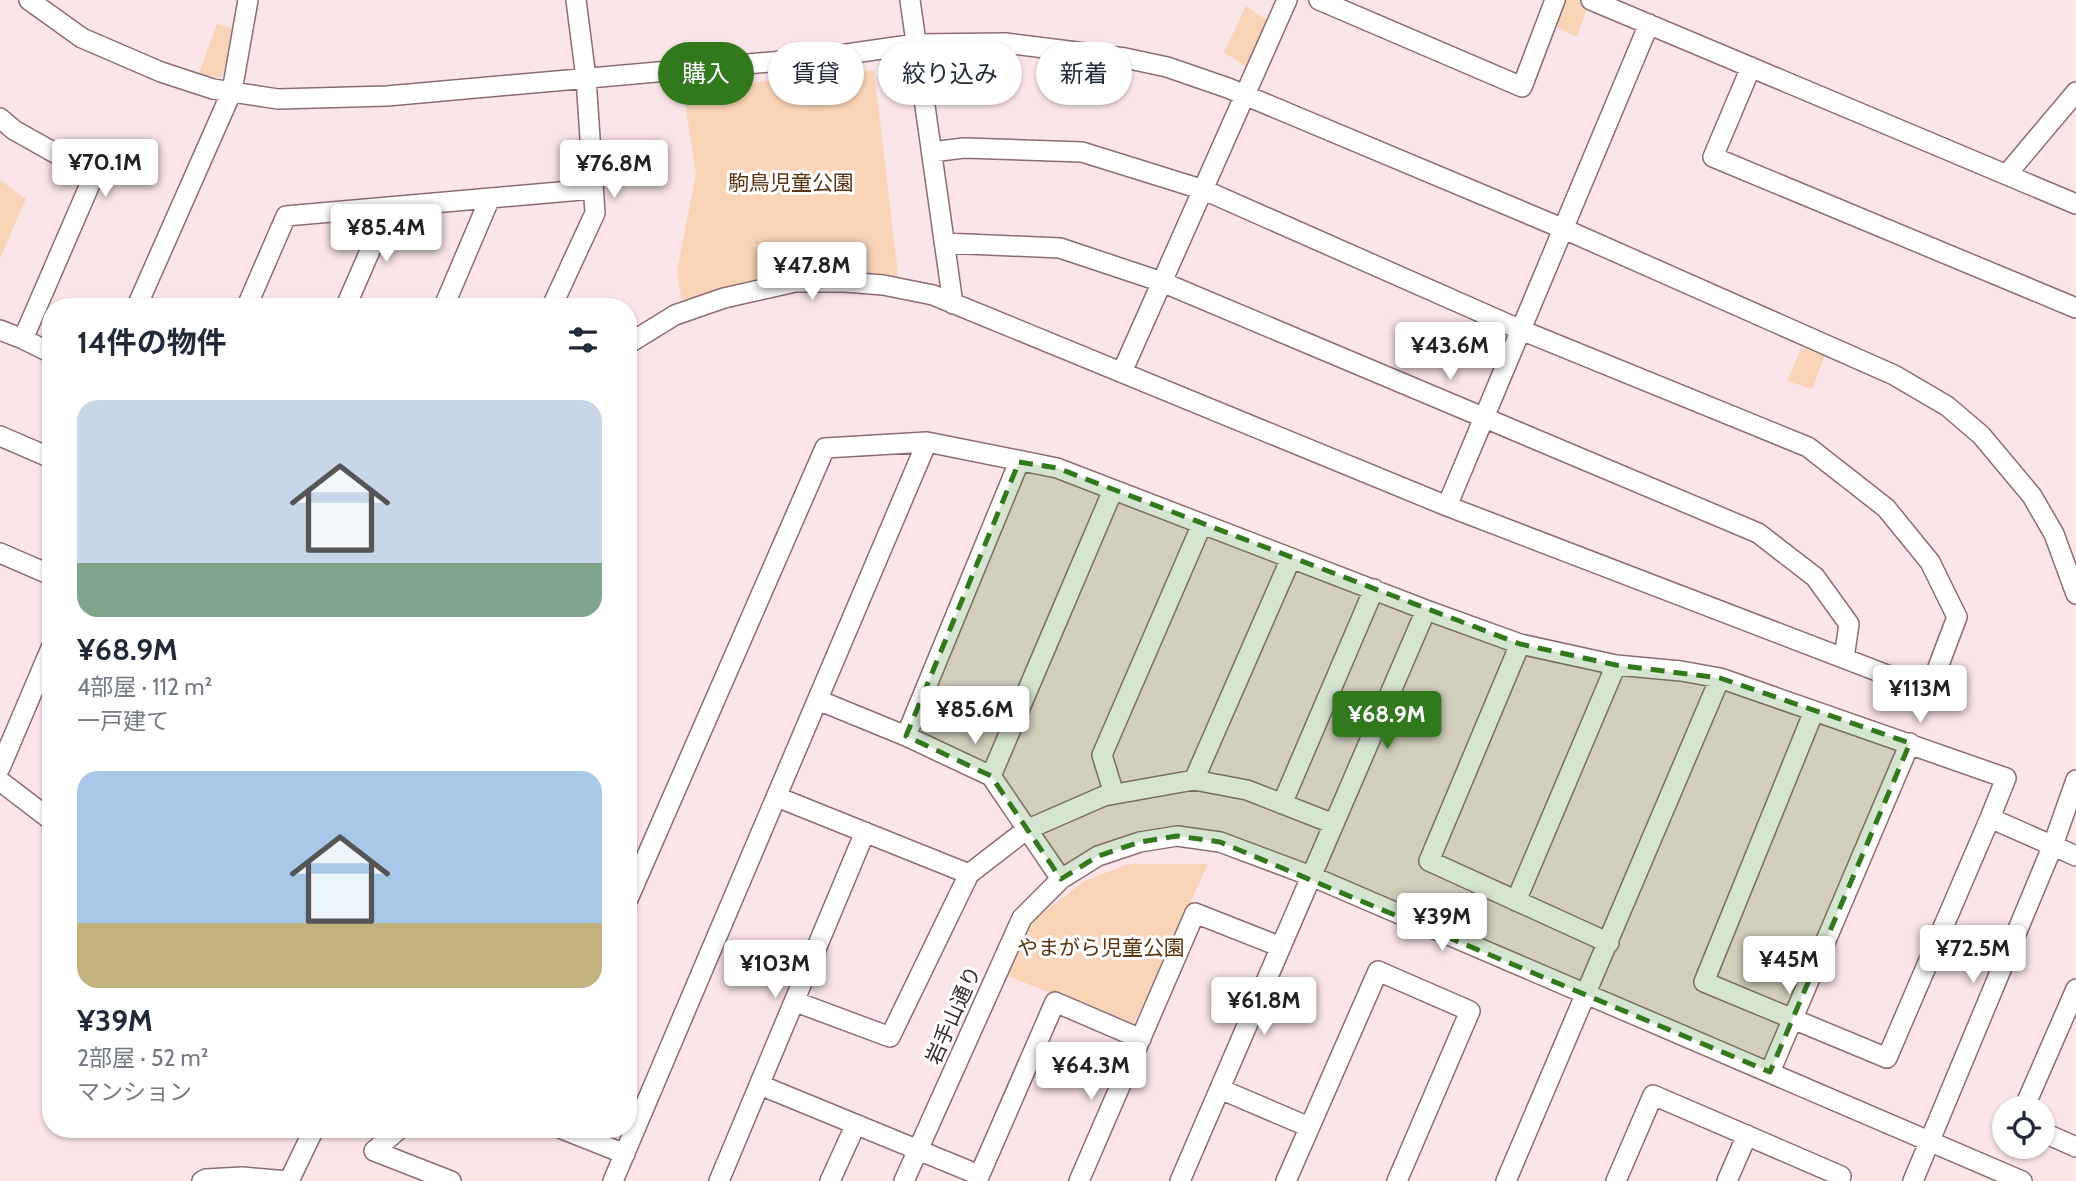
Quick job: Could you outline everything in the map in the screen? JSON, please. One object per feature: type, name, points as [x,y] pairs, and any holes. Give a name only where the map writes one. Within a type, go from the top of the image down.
[{"type":"street","points":[[29,0],[82,38],[161,72],[213,89],[278,99],[387,96],[826,57],[878,49]]},
{"type":"street","points":[[141,298],[232,91],[248,0]]},
{"type":"street","points":[[556,298],[594,214],[586,78],[576,0]]},
{"type":"street","points":[[910,0],[916,42]]},
{"type":"street","points":[[1122,372],[1287,0]]},
{"type":"street","points":[[1319,0],[1522,87],[1555,0]]},
{"type":"street","points":[[1591,0],[2076,204]]},
{"type":"street","points":[[1447,506],[1649,24]]},
{"type":"street","points":[[1022,45],[1125,58],[1167,67],[1243,95],[1564,229],[1894,375],[1947,406],[1980,435],[2032,496],[2054,534],[2076,594]]},
{"type":"street","points":[[1751,67],[1713,158],[2076,307]]},
{"type":"street","points":[[2007,174],[2076,92]]},
{"type":"street","points":[[925,105],[953,304]]},
{"type":"street","points":[[0,118],[14,130],[94,175],[23,339]]},
{"type":"street","points":[[637,338],[675,315],[724,298],[795,282],[884,285],[933,295],[1447,506],[1929,691],[1957,617],[1930,562],[1886,508],[1808,447],[1521,330],[1204,190],[1082,152],[964,148],[932,152]]},
{"type":"street","points":[[250,298],[286,216],[593,189]]},
{"type":"street","points":[[447,298],[490,198]]},
{"type":"street","points":[[349,298],[389,207]]},
{"type":"street","points":[[944,243],[1060,248],[1162,282],[1758,533],[1815,577],[1849,624],[1844,658]]},
{"type":"street","points":[[0,330],[42,348]]},
{"type":"street","points":[[0,436],[42,454]]},
{"type":"street","points":[[637,1126],[927,442]]},
{"type":"street","points":[[637,878],[825,448],[927,442],[1057,468],[1520,644],[1616,665],[1681,671],[1720,678],[2006,778],[1887,1058],[1704,982],[1814,711]]},
{"type":"street","points":[[906,736],[1019,462]]},
{"type":"street","points":[[991,776],[1113,490]]},
{"type":"street","points":[[1114,794],[1102,755],[1202,524]]},
{"type":"street","points":[[0,553],[42,571]]},
{"type":"street","points":[[1194,780],[1291,558]]},
{"type":"street","points":[[1282,804],[1374,589]]},
{"type":"street","points":[[1180,1181],[1426,610]]},
{"type":"street","points":[[1520,644],[1429,861],[1609,943]]},
{"type":"street","points":[[1516,901],[1616,665]]},
{"type":"street","points":[[0,768],[42,669]]},
{"type":"street","points":[[1506,1181],[1720,678]]},
{"type":"street","points":[[818,700],[906,736],[991,776],[1061,879]]},
{"type":"street","points":[[1770,1072],[1910,743]]},
{"type":"street","points":[[796,1002],[890,1037],[968,874],[1026,830],[1104,796],[1194,780],[1247,790],[1334,824]]},
{"type":"street","points":[[1913,1181],[2053,845],[2076,780]]},
{"type":"street","points":[[0,781],[42,813]]},
{"type":"street","points":[[777,797],[968,874]]},
{"type":"street","points":[[1990,818],[2076,856]]},
{"type":"street","points":[[719,1181],[865,832]]},
{"type":"street","name":"岩手山通り","points":[[904,1181],[1022,918],[1061,879],[1098,856],[1140,842],[1177,836],[1220,842],[1311,876],[2022,1181]]},
{"type":"street","points":[[1079,1181],[1195,913],[1281,947]]},
{"type":"street","points":[[1286,1181],[1378,971],[1470,1011],[1396,1181]]},
{"type":"street","points":[[2029,1096],[2076,989]]},
{"type":"street","points":[[760,1085],[918,1150],[978,1178],[1055,1002],[1141,1038]]},
{"type":"street","points":[[1220,1089],[1309,1127]]},
{"type":"street","points":[[1616,1181],[1653,1095],[1841,1176],[1839,1181]]},
{"type":"street","points":[[830,1181],[855,1126]]},
{"type":"street","points":[[1727,1181],[1747,1135]]},
{"type":"street","points":[[202,1181],[242,1177],[289,1181],[310,1138]]},
{"type":"street","points":[[389,1138],[374,1151],[451,1181]]},
{"type":"street","points":[[585,1138],[625,1154]]},
{"type":"street","points":[[613,1181],[632,1138]]},
{"type":"street","points":[[2055,1138],[2076,1147]]},
{"type":"highlighted area","points":[[1019,462],[1057,468],[1520,644],[1616,665],[1720,678],[1910,743],[1770,1072],[1220,842],[1177,836],[1140,842],[1098,856],[1061,879],[991,776],[906,736]]},
{"type":"green space","points":[[1561,0],[1590,0],[1577,37],[1551,24]]},
{"type":"green space","points":[[1246,6],[1267,20],[1246,67],[1224,52]]},
{"type":"green space","points":[[217,24],[238,30],[221,78],[199,73]]},
{"type":"green space","name":"駒鳥児童公園","points":[[874,70],[899,283],[782,277],[682,303],[677,271],[696,174],[685,105],[754,105],[754,83],[768,81],[768,105],[864,105],[864,71]]},
{"type":"green space","points":[[0,180],[26,199],[0,258]]},
{"type":"green space","points":[[1801,348],[1825,355],[1812,389],[1787,381]]},
{"type":"green space","name":"やまがら児童公園","points":[[1128,864],[1208,864],[1133,1026],[1008,976],[1035,919],[1085,881]]}]
